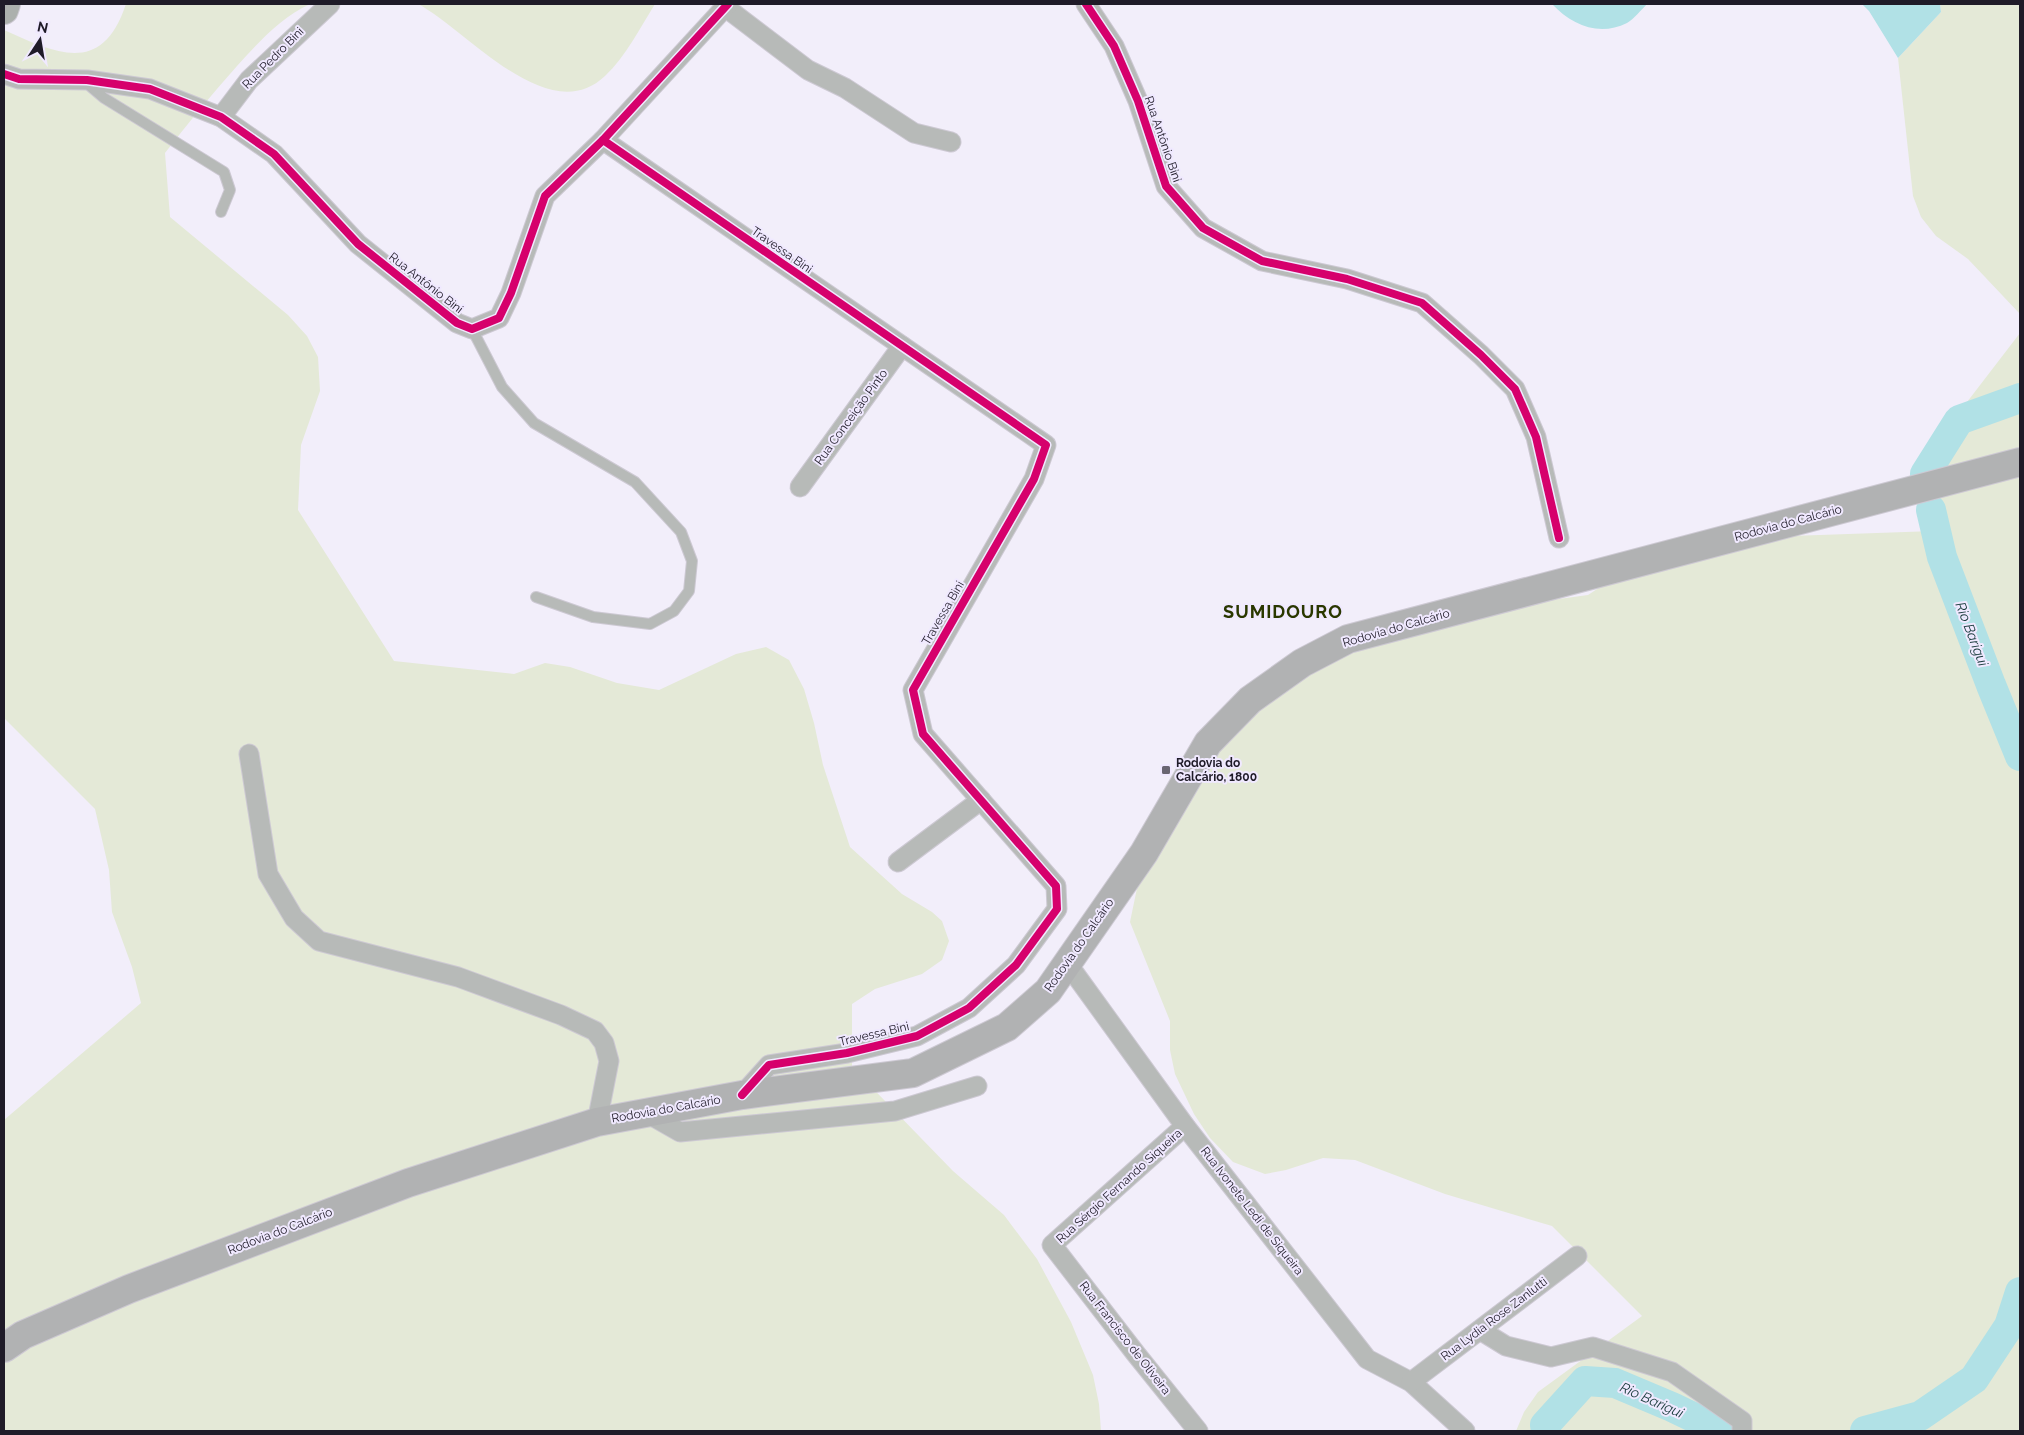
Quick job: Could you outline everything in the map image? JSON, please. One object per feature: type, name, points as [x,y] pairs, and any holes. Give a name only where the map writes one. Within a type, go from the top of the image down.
[{"type":"main road","name":"Rodovia do Calcário","points":[[4,1348],[23,1335],[129,1289],[389,1190],[597,1122],[742,1095],[913,1073],[1007,1027],[1048,991],[1144,852],[1208,743],[1250,700],[1302,663],[1348,640],[2020,462]]},
{"type":"street","points":[[4,10],[6,4]]},
{"type":"street","name":"Rua Pedro Bini","points":[[221,117],[249,80],[330,4]]},
{"type":"street","name":"Rua Antônio Bini","points":[[1086,4],[1114,46],[1138,101],[1166,186],[1203,228],[1262,261],[1347,279],[1422,303],[1481,355],[1515,389],[1536,437],[1559,538]]},
{"type":"street","points":[[472,329],[499,318],[511,293],[545,196],[603,140],[727,6],[808,70],[845,88],[914,133],[951,142]]},
{"type":"street","name":"Rua Antônio Bini","points":[[4,74],[19,79],[87,80],[150,89],[221,117],[274,154],[358,244],[457,322],[472,329]]},
{"type":"street","name":"Travessa Bini","points":[[603,140],[1046,445],[1034,479],[913,690],[923,734],[1056,886],[1057,909],[1016,965],[969,1008],[918,1036],[847,1052],[769,1065],[742,1095]]},
{"type":"street","name":"Rua Conceição Pinto","points":[[800,487],[902,346]]},
{"type":"street","points":[[249,754],[268,874],[294,918],[319,942],[458,977],[561,1015],[595,1031],[604,1043],[609,1061],[597,1122]]},
{"type":"street","points":[[898,862],[981,800]]},
{"type":"street","name":"Rua Ivonete Ledi de Siqueira","points":[[1068,963],[1185,1126],[1367,1359],[1411,1382],[1465,1431]]},
{"type":"street","points":[[645,1112],[680,1132],[895,1112],[977,1086]]},
{"type":"street","name":"Rua Sérgio Fernando Siqueira","points":[[1052,1245],[1185,1126]]},
{"type":"street","name":"Rua Francisco de Oliveira","points":[[1052,1245],[1198,1431]]},
{"type":"street","name":"Rua Lydia Rose Zanlutti","points":[[1411,1382],[1577,1256]]},
{"type":"street","points":[[1480,1330],[1506,1346],[1551,1357],[1593,1347],[1672,1372],[1742,1421],[1742,1431]]},
{"type":"lane","points":[[87,80],[91,87],[104,98],[224,172],[230,190],[221,212]]},
{"type":"lane","points":[[472,329],[502,387],[534,423],[635,482],[681,532],[692,561],[689,592],[674,612],[650,624],[593,618],[536,597]]},
{"type":"green space","points":[[126,4],[310,4],[289,16],[262,40],[218,87],[165,153],[170,217],[288,315],[307,336],[318,357],[320,391],[301,445],[298,510],[394,661],[514,674],[545,663],[570,667],[617,683],[659,690],[736,654],[766,647],[789,660],[804,689],[823,765],[850,847],[902,894],[932,912],[942,921],[949,941],[942,960],[922,974],[875,989],[852,1004],[852,1067],[953,1171],[1004,1215],[1037,1259],[1071,1322],[1093,1375],[1099,1404],[1101,1431],[4,1431],[4,1120],[141,1003],[132,967],[112,912],[109,870],[95,809],[4,718],[4,30],[23,39],[60,51],[76,53],[91,50],[104,42],[116,27]]},
{"type":"green space","points":[[418,4],[655,4],[626,51],[605,76],[583,89],[558,91],[533,84],[508,70],[437,16]]},
{"type":"green space","points":[[1940,4],[2020,4],[2020,314],[1968,259],[1936,236],[1921,217],[1913,196],[1898,58],[1941,12]]},
{"type":"green space","points":[[2020,333],[2020,1431],[1516,1431],[1524,1412],[1538,1392],[1642,1316],[1552,1226],[1445,1194],[1355,1160],[1323,1158],[1286,1170],[1265,1174],[1233,1162],[1210,1138],[1194,1114],[1175,1074],[1170,1050],[1170,1021],[1130,922],[1141,869],[1223,735],[1328,658],[1537,602],[1588,595],[1620,574],[1791,536],[1934,531],[1954,419]]},
{"type":"water","points":[[1552,4],[1647,4],[1627,23],[1617,27],[1596,29],[1586,27],[1568,18]]},
{"type":"water","points":[[1862,4],[1940,4],[1941,12],[1898,58],[1869,11]]},
{"type":"waterway","name":"Rio Barigui","points":[[1925,474],[1959,420],[2020,398]]},
{"type":"waterway","name":"Rio Barigui","points":[[1931,510],[1942,557],[2020,756]]},
{"type":"waterway","name":"Rio Barigui","points":[[1865,1431],[1920,1416],[1974,1379],[2009,1326],[2020,1292]]},
{"type":"waterway","name":"Rio Barigui","points":[[1546,1431],[1545,1425],[1585,1381],[1615,1383],[1722,1431]]},
{"type":"cycle path","points":[[4,74],[19,79],[87,80],[150,89],[221,117],[274,154],[358,244],[457,323],[472,329],[499,318],[511,293],[545,196],[603,140],[728,4]]},
{"type":"cycle path","points":[[1086,4],[1114,46],[1138,101],[1166,186],[1203,228],[1262,261],[1347,279],[1422,303],[1481,355],[1515,389],[1536,437],[1559,538]]},
{"type":"cycle path","points":[[603,140],[1046,445],[1034,479],[913,690],[923,734],[1056,886],[1057,909],[1016,965],[969,1008],[917,1036],[847,1053],[769,1065],[742,1095]]},
{"type":"place","name":"Rodovia do Calcário, 1800","points":[[1166,770]]},
{"type":"district","name":"SUMIDOURO","points":[[1283,612]]}]
